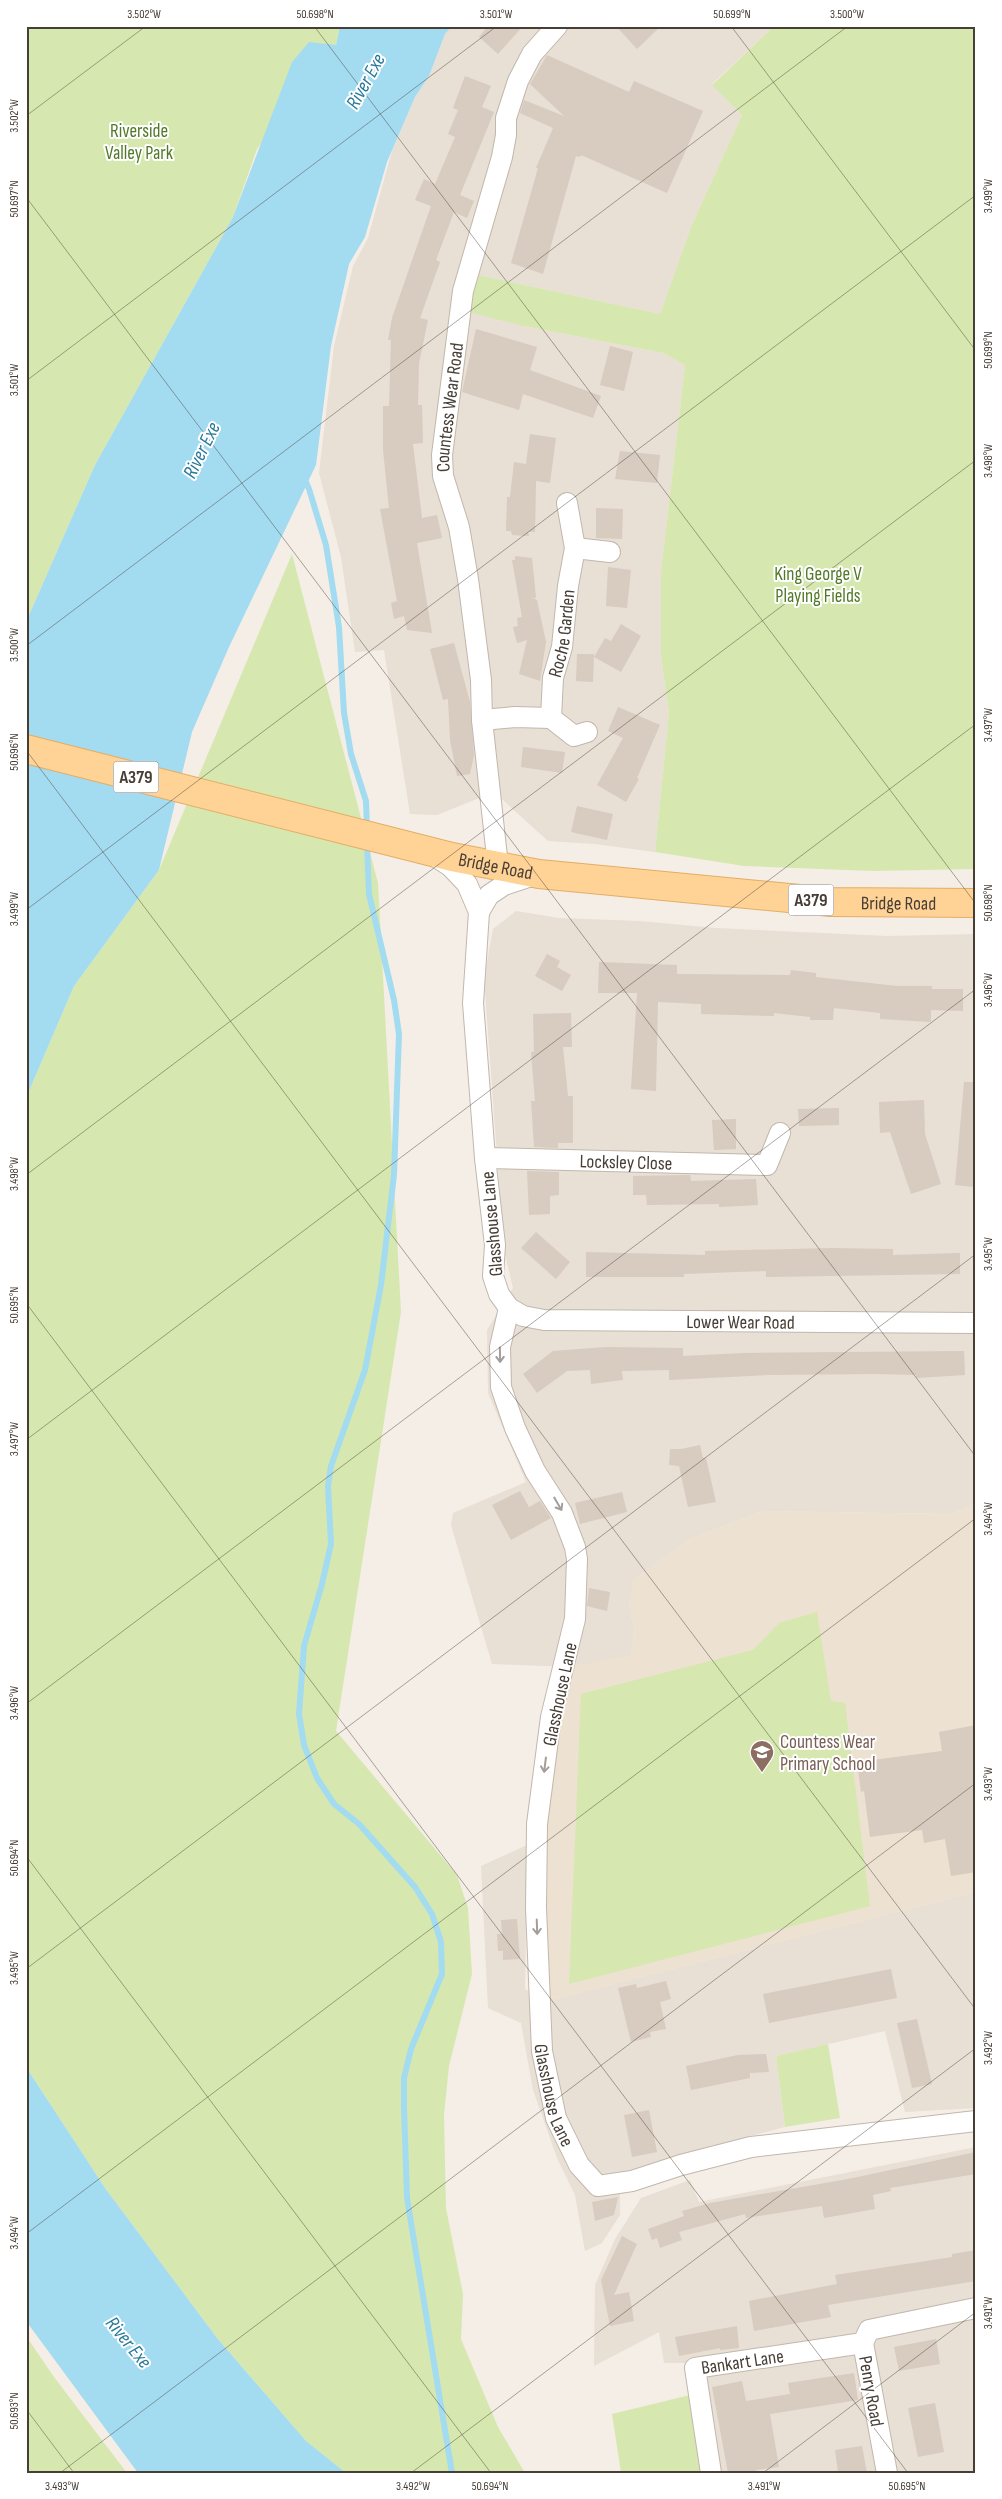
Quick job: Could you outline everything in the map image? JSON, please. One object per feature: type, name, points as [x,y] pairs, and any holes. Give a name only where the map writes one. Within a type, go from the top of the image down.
[{"type":"main road","name":"Bridge Road","points":[[26,749],[426,850],[539,874],[831,902],[976,903]]},
{"type":"street","name":"Countess Wear Road","points":[[498,866],[482,720],[481,680],[468,579],[458,528],[443,476],[442,455],[463,291],[502,157],[506,135],[506,118],[518,81],[532,54],[557,26]]},
{"type":"street","name":"Roche Garden","points":[[551,718],[554,678],[562,647],[568,586],[575,548],[567,502]]},
{"type":"street","points":[[575,548],[610,552]]},
{"type":"street","points":[[482,720],[515,717],[551,718],[574,736],[587,732]]},
{"type":"street","name":"Glasshouse Lane","points":[[426,850],[450,866],[467,884],[478,912],[473,1003],[485,1158],[495,1245],[494,1276],[499,1294],[509,1308],[500,1347],[502,1387],[515,1428],[535,1471],[562,1512],[575,1547],[577,1559],[575,1619],[551,1717],[537,1824],[536,1908],[542,2051],[556,2118],[579,2165],[598,2186],[632,2181],[681,2165],[751,2147],[976,2120]]},
{"type":"street","points":[[478,912],[489,895],[504,885],[539,874]]},
{"type":"street","name":"Locksley Close","points":[[485,1158],[766,1173],[780,1133]]},
{"type":"street","name":"Lower Wear Road","points":[[509,1308],[523,1316],[544,1320],[976,1323]]},
{"type":"street","name":"Penry Road","points":[[886,2473],[864,2343],[869,2330],[976,2308]]},
{"type":"street","name":"Bankart Lane","points":[[711,2473],[695,2368],[864,2343]]},
{"type":"shaded area","points":[[452,26],[774,26],[712,84],[742,115],[691,227],[660,314],[478,275],[524,326],[663,353],[685,365],[661,572],[661,656],[669,713],[655,852],[595,844],[548,841],[494,792],[437,815],[410,814],[384,650],[355,652],[341,557],[319,473],[334,346],[353,266],[368,238],[392,151],[415,97],[429,76],[445,34]]},
{"type":"shaded area","points":[[516,911],[559,918],[639,921],[716,928],[887,936],[976,934],[976,1504],[950,1514],[763,1511],[687,1540],[634,1580],[629,1604],[634,1630],[631,1656],[570,1667],[492,1664],[451,1525],[453,1513],[526,1482],[488,1393],[487,1330],[513,1288],[504,1250],[484,978],[493,929]]},
{"type":"shaded area","name":"Countess Wear Primary School","points":[[976,1504],[976,1892],[546,2001],[544,1800],[570,1667],[631,1655],[634,1630],[629,1604],[634,1580],[687,1540],[763,1511],[950,1514]]},
{"type":"shaded area","points":[[527,1845],[525,1989],[546,2001],[976,1892],[976,2108],[905,2112],[885,2031],[776,2056],[785,2127],[704,2148],[620,2177],[620,2215],[602,2243],[585,2251],[575,2195],[557,2158],[533,2090],[521,2023],[488,2008],[481,1866]]},
{"type":"shaded area","points":[[976,2147],[976,2473],[705,2473],[685,2363],[664,2363],[659,2332],[594,2366],[595,2285],[615,2239],[641,2198],[690,2180],[699,2202]]},
{"type":"green space","name":"Riverside Valley Park","points":[[26,26],[340,26],[336,45],[257,149],[233,217],[95,465],[26,622]]},
{"type":"green space","name":"King George V Playing Fields","points":[[774,26],[976,26],[976,869],[873,871],[744,866],[655,852],[669,713],[661,656],[661,572],[685,365],[663,353],[524,326],[469,312],[478,275],[660,314],[691,227],[742,115],[712,85]]},
{"type":"green space","points":[[292,554],[378,883],[401,1312],[336,1731],[457,1875],[468,1908],[472,1974],[449,2066],[444,2115],[446,2208],[463,2294],[461,2339],[498,2427],[525,2473],[346,2473],[306,2441],[217,2338],[105,2188],[26,2067],[26,1098],[74,986],[159,870]]},
{"type":"green space","points":[[817,1612],[831,1701],[845,1703],[870,1906],[569,1984],[581,1694],[753,1650],[779,1623]]},
{"type":"green space","points":[[828,2044],[840,2118],[785,2127],[776,2056]]},
{"type":"green space","points":[[26,2336],[54,2377],[127,2473],[26,2473]]},
{"type":"green space","points":[[690,2395],[705,2473],[621,2473],[612,2414]]},
{"type":"water","name":"River Exe","points":[[340,26],[452,26],[445,34],[429,76],[415,97],[387,162],[365,237],[349,264],[331,346],[316,465],[229,647],[192,732],[159,870],[74,986],[26,1098],[26,622],[95,465],[233,217],[292,62],[309,42],[336,45]]},
{"type":"water","name":"River Exe","points":[[26,2067],[105,2188],[217,2338],[306,2441],[346,2473],[138,2473],[26,2321]]},
{"type":"building","points":[[488,26],[523,26],[498,54],[479,37]]},
{"type":"building","points":[[616,26],[661,26],[637,49]]},
{"type":"building","points":[[547,55],[629,92],[634,81],[703,111],[667,193],[581,155],[580,157],[576,156],[543,274],[511,263],[538,168],[536,168],[553,128],[520,113],[524,100],[564,116],[530,84]]},
{"type":"building","points":[[465,76],[491,86],[482,107],[494,112],[460,195],[474,201],[467,218],[454,212],[436,260],[440,262],[420,318],[428,320],[419,363],[418,405],[422,405],[423,443],[413,444],[422,518],[437,515],[442,538],[417,543],[432,633],[407,630],[404,616],[394,619],[391,603],[397,601],[380,509],[389,508],[383,450],[383,406],[389,406],[391,340],[388,340],[392,318],[431,206],[415,200],[424,179],[435,184],[455,137],[448,134],[458,110],[453,108]]},
{"type":"building","points":[[476,329],[537,347],[530,370],[601,396],[593,418],[523,394],[519,410],[462,392]]},
{"type":"building","points":[[610,346],[633,352],[624,391],[600,385]]},
{"type":"building","points":[[530,434],[556,438],[550,483],[536,481],[535,532],[528,532],[529,536],[512,535],[511,531],[506,531],[507,497],[510,497],[514,462],[526,464]]},
{"type":"building","points":[[620,451],[660,455],[657,483],[615,479]]},
{"type":"building","points":[[596,508],[623,509],[622,539],[596,538]]},
{"type":"building","points":[[515,556],[532,558],[536,598],[531,597],[537,600],[546,642],[540,681],[519,674],[527,640],[517,643],[513,627],[518,626],[517,618],[522,617],[512,560],[515,560]]},
{"type":"building","points":[[608,567],[631,570],[627,608],[606,606]]},
{"type":"building","points":[[621,624],[641,636],[621,672],[594,657],[605,638],[611,641]]},
{"type":"building","points":[[454,643],[470,702],[474,755],[470,774],[457,776],[450,740],[448,699],[443,700],[430,649]]},
{"type":"building","points":[[577,654],[594,654],[593,682],[576,681]]},
{"type":"building","points":[[618,707],[660,725],[637,778],[639,779],[626,802],[597,785],[623,738],[608,731]]},
{"type":"building","points":[[523,747],[565,752],[562,773],[521,767]]},
{"type":"building","points":[[577,806],[613,814],[607,840],[571,832]]},
{"type":"building","points":[[547,954],[560,961],[557,967],[571,975],[562,991],[535,976]]},
{"type":"building","points":[[599,962],[677,965],[677,974],[790,975],[791,970],[816,973],[816,977],[897,986],[932,986],[932,989],[963,989],[963,1011],[931,1010],[931,1022],[880,1019],[880,1013],[834,1008],[833,1020],[810,1020],[810,1017],[774,1013],[774,1016],[701,1014],[701,1004],[658,1002],[656,1091],[631,1089],[637,993],[598,993]]},
{"type":"building","points":[[571,1013],[572,1047],[563,1047],[568,1096],[573,1096],[573,1143],[558,1143],[558,1148],[534,1147],[531,1101],[535,1101],[531,1052],[534,1052],[533,1014]]},
{"type":"building","points":[[964,1082],[976,1082],[976,1155],[973,1187],[955,1185]]},
{"type":"building","points":[[924,1100],[925,1134],[941,1184],[911,1194],[890,1132],[880,1133],[879,1102]]},
{"type":"building","points":[[839,1108],[839,1125],[799,1126],[798,1109]]},
{"type":"building","points":[[736,1119],[736,1149],[714,1150],[712,1120]]},
{"type":"building","points":[[527,1171],[559,1172],[559,1195],[550,1196],[550,1214],[529,1215]]},
{"type":"building","points":[[690,1175],[691,1181],[756,1179],[758,1205],[719,1207],[719,1204],[647,1205],[646,1195],[633,1195],[633,1176]]},
{"type":"building","points":[[536,1232],[570,1262],[556,1279],[521,1248]]},
{"type":"building","points":[[830,1248],[893,1249],[893,1255],[960,1253],[960,1274],[766,1277],[766,1271],[684,1274],[684,1277],[586,1277],[586,1252],[705,1255],[705,1251]]},
{"type":"building","points":[[606,1347],[683,1348],[683,1356],[745,1353],[964,1351],[965,1375],[916,1378],[916,1375],[875,1374],[768,1375],[669,1380],[669,1370],[622,1371],[623,1380],[591,1384],[590,1370],[567,1371],[537,1393],[523,1374],[553,1351]]},
{"type":"building","points":[[700,1445],[703,1458],[706,1458],[716,1502],[688,1507],[679,1466],[669,1465],[670,1449]]},
{"type":"building","points":[[520,1491],[529,1507],[540,1501],[551,1518],[511,1540],[492,1505]]},
{"type":"building","points":[[622,1492],[627,1512],[580,1524],[575,1503]]},
{"type":"building","points":[[589,1588],[610,1592],[607,1611],[587,1606]]},
{"type":"building","points":[[976,1725],[976,1872],[951,1876],[945,1839],[924,1843],[922,1830],[870,1837],[864,1791],[861,1792],[857,1762],[942,1751],[939,1732]]},
{"type":"building","points":[[517,1919],[520,1959],[503,1960],[503,1951],[498,1951],[497,1934],[502,1934],[501,1920]]},
{"type":"building","points":[[891,1969],[897,1998],[769,2023],[763,1994]]},
{"type":"building","points":[[666,1981],[671,1999],[660,2002],[666,2029],[650,2032],[651,2037],[631,2042],[618,1988],[636,1984],[637,1988]]},
{"type":"building","points":[[917,2019],[932,2084],[912,2088],[897,2023]]},
{"type":"building","points":[[766,2054],[769,2072],[750,2073],[750,2078],[691,2090],[686,2066],[738,2055]]},
{"type":"building","points":[[649,2110],[657,2152],[632,2157],[624,2115]]},
{"type":"building","points":[[976,2152],[976,2174],[890,2188],[891,2191],[873,2195],[875,2209],[824,2218],[822,2206],[746,2218],[745,2214],[679,2232],[682,2240],[660,2248],[657,2238],[652,2240],[648,2229],[684,2216],[682,2211],[710,2203],[848,2179]]},
{"type":"building","points":[[618,2197],[614,2215],[595,2221],[592,2202]]},
{"type":"building","points":[[622,2236],[637,2244],[614,2295],[629,2292],[634,2321],[610,2326],[601,2280]]},
{"type":"building","points":[[976,2250],[976,2281],[828,2305],[831,2317],[754,2331],[749,2301],[837,2284],[835,2275],[952,2257],[952,2254]]},
{"type":"building","points":[[737,2326],[739,2348],[720,2350],[720,2348],[679,2356],[675,2337]]},
{"type":"building","points":[[936,2339],[940,2364],[899,2371],[894,2347]]},
{"type":"building","points":[[854,2373],[858,2400],[770,2414],[779,2467],[756,2470],[757,2473],[728,2473],[712,2387],[742,2381],[746,2401],[790,2394],[788,2383]]},
{"type":"building","points":[[935,2403],[944,2452],[918,2457],[908,2408]]},
{"type":"building","points":[[862,2446],[867,2473],[838,2473],[835,2450]]},
{"type":"waterway","points":[[304,478],[326,545],[339,627],[344,713],[351,754],[366,801],[367,828]]},
{"type":"waterway","points":[[367,843],[369,894],[394,1000],[399,1034],[394,1175],[381,1285],[365,1370],[331,1466],[328,1486],[331,1544],[322,1584],[304,1646],[299,1714],[304,1745],[317,1778],[334,1804],[359,1824],[415,1887],[432,1914],[441,1942],[442,1974],[411,2049],[404,2078],[404,2107],[407,2198],[452,2473]]},
{"type":"place","name":"Countess Wear Primary School","points":[[762,1773]]}]
